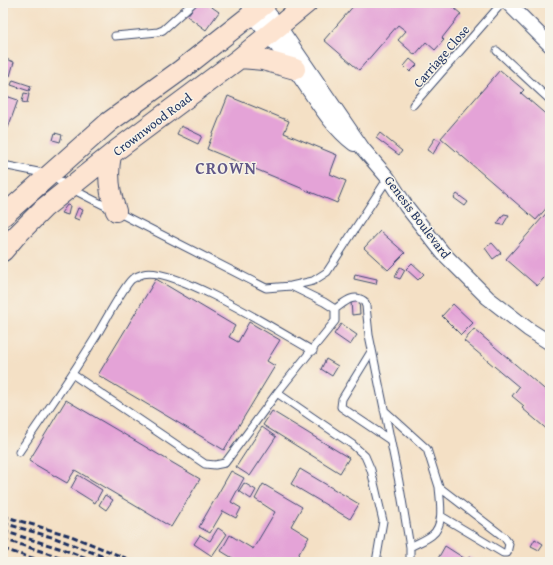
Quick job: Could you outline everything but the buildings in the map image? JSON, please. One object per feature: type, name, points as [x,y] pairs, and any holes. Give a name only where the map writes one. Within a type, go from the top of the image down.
[{"type":"main road","name":"Crownwood Road","points":[[3,251],[20,232],[111,154],[240,58],[273,29],[307,3]]},
{"type":"main road","name":"Crownwood Road","points":[[3,216],[48,174],[109,122],[181,70],[258,6]]},
{"type":"main road","points":[[240,58],[263,60],[295,69]]},
{"type":"main road","points":[[111,154],[108,184],[110,196],[116,211]]},
{"type":"street","points":[[508,3],[550,45]]},
{"type":"street","points":[[258,6],[273,29]]},
{"type":"street","name":"Genesis Boulevard","points":[[273,29],[295,69],[328,119],[348,139],[363,149]]},
{"type":"street","name":"Genesis Boulevard","points":[[273,29],[363,149],[388,178],[425,231],[460,271],[488,298],[512,317],[550,343]]},
{"type":"lane","points":[[115,36],[158,32],[163,30],[193,3]]},
{"type":"lane","name":"Carriage Close","points":[[413,105],[502,3]]},
{"type":"lane","points":[[497,51],[550,100]]},
{"type":"lane","points":[[4,166],[48,174],[70,188],[266,288],[292,286],[313,281],[327,272],[388,178]]},
{"type":"lane","points":[[19,452],[72,374],[129,284],[132,280],[144,274],[156,274],[175,279],[233,306],[313,351]]},
{"type":"lane","points":[[292,286],[335,309]]},
{"type":"lane","points":[[335,309],[348,299],[356,298],[364,301],[410,547],[410,562]]},
{"type":"lane","points":[[72,374],[205,464],[215,465],[225,463],[277,393],[313,351],[335,321],[335,309]]},
{"type":"lane","points":[[372,350],[342,399],[341,407],[390,440]]},
{"type":"lane","points":[[277,393],[353,445],[365,456],[371,470],[383,520],[376,562]]},
{"type":"lane","points":[[384,410],[427,449],[439,487],[441,516],[433,535],[410,547]]},
{"type":"lane","points":[[439,487],[504,537],[510,544],[507,553],[503,553],[441,516]]},
{"type":"railway","points":[[3,516],[71,536],[135,562]]},
{"type":"railway","points":[[3,523],[55,538],[117,562]]},
{"type":"railway","points":[[3,531],[98,562]]},
{"type":"railway","points":[[3,539],[75,562]]},
{"type":"railway","points":[[3,549],[45,562]]},
{"type":"district","name":"CROWN","points":[[226,168]]}]
